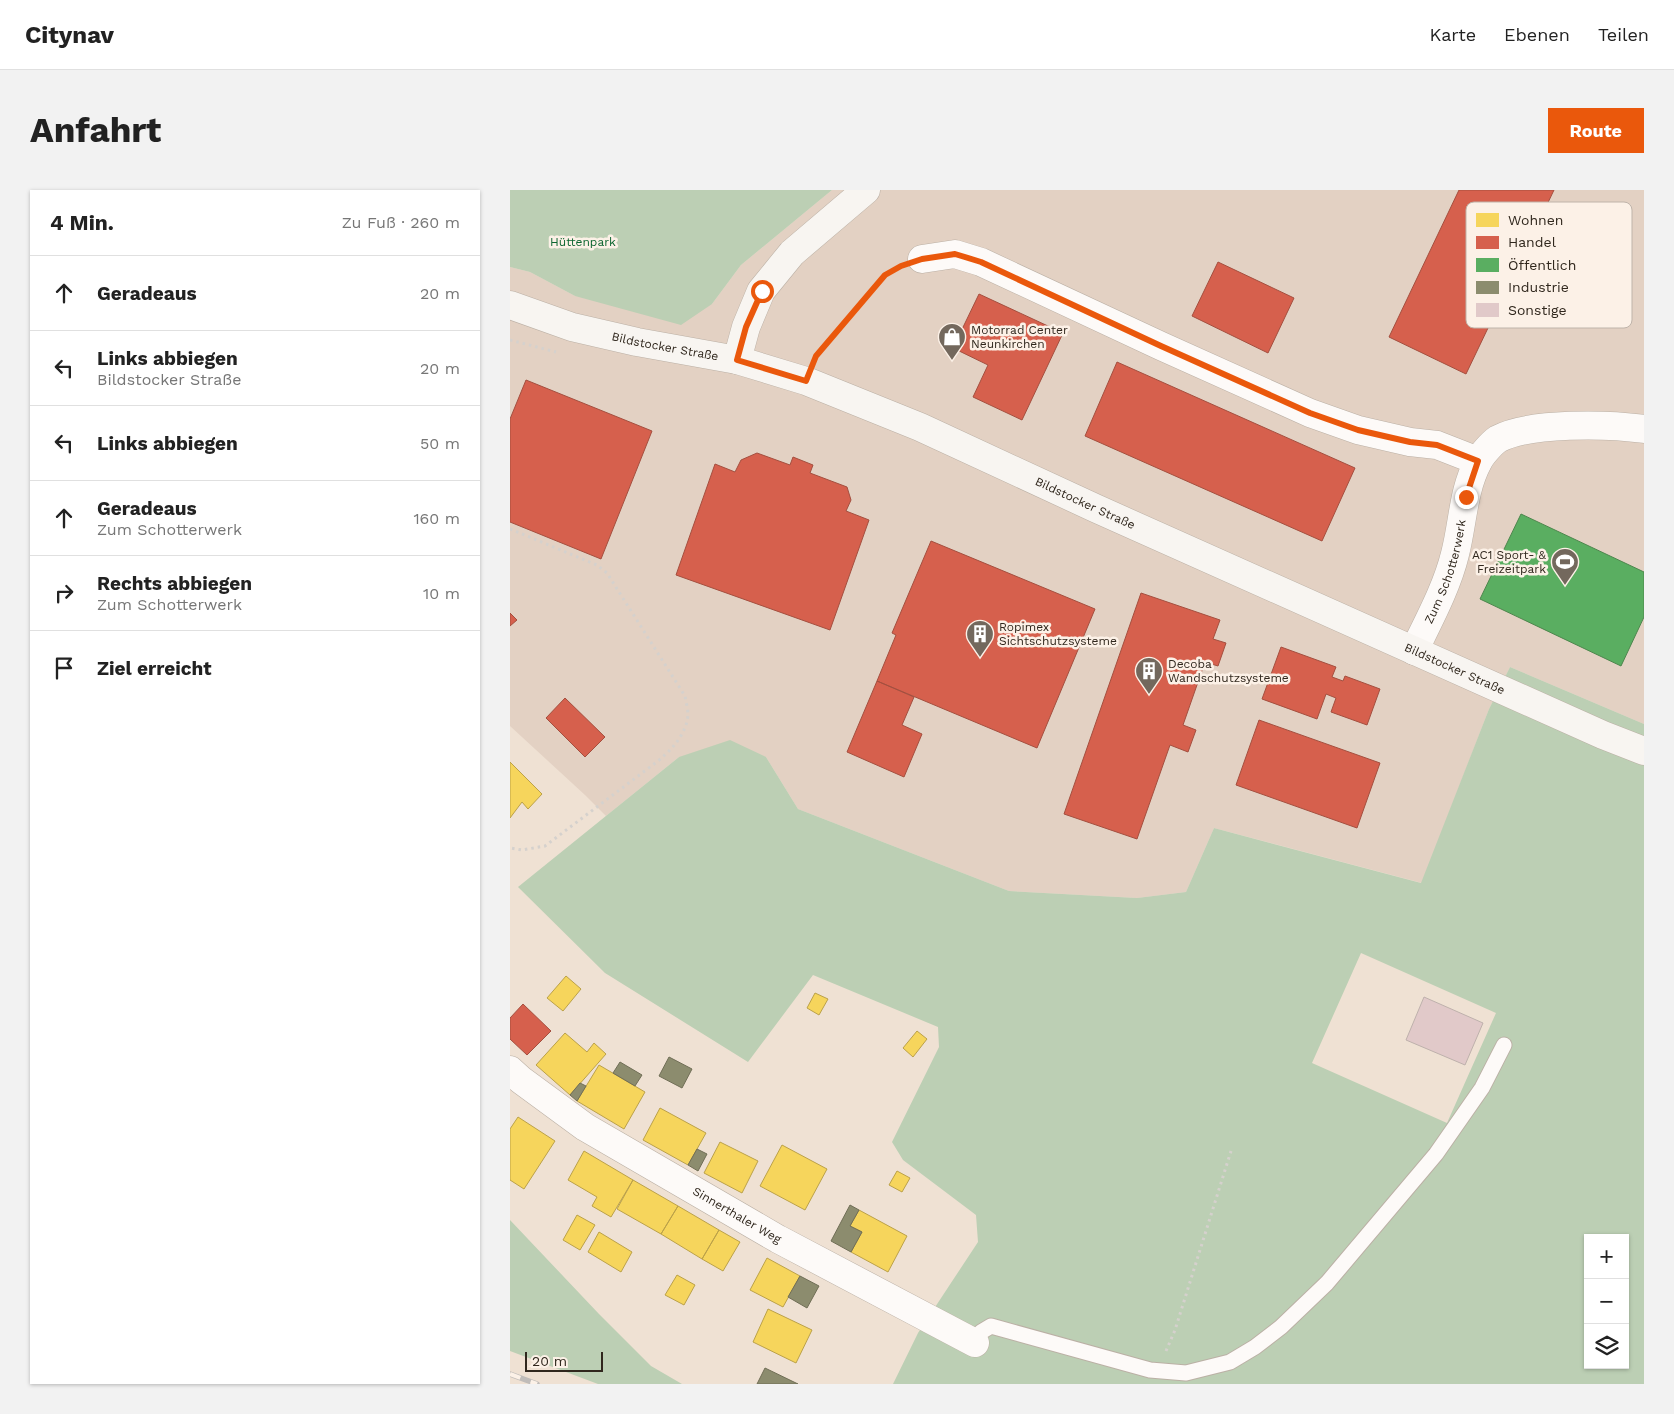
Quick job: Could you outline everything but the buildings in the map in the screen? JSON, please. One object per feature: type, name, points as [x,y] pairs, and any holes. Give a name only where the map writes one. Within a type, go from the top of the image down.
[{"type":"main road","points":[[737,360],[746,327],[762,291],[792,253],[866,190]]},
{"type":"main road","name":"Bildstocker Straße","points":[[510,305],[572,327],[637,342],[737,360],[806,381],[920,427],[1095,508],[1414,651],[1603,735],[1644,751]]},
{"type":"street","points":[[922,259],[955,254],[981,262],[1310,413],[1358,430],[1410,442],[1437,445],[1478,461]]},
{"type":"street","name":"Zum Schotterwerk","points":[[1414,651],[1443,590],[1455,555],[1466,497],[1478,461],[1497,440],[1529,430],[1582,425],[1644,429]]},
{"type":"street","name":"Sinnerthaler Weg","points":[[510,1070],[585,1127],[778,1239],[974,1343]]},
{"type":"lane","points":[[974,1343],[981,1332],[992,1326],[1150,1370],[1186,1373],[1230,1362],[1255,1347],[1281,1327],[1326,1283],[1436,1154],[1482,1088],[1504,1045]]},
{"type":"path","points":[[806,381],[816,356],[885,275],[901,266],[922,259]]},
{"type":"path","points":[[510,340],[560,352]]},
{"type":"path","points":[[510,529],[597,565],[607,573],[685,696],[688,715],[684,732],[674,747],[544,846],[522,850],[510,848]]},
{"type":"path","points":[[1150,1370],[1166,1351],[1175,1330],[1231,1151]]},
{"type":"shaded area","points":[[832,190],[1644,190],[1644,724],[1510,667],[1489,709],[1422,883],[1214,828],[1186,892],[1137,898],[1009,891],[798,809],[766,757],[679,757],[606,816],[510,726],[510,267],[530,272],[575,296],[712,304],[741,265]]},
{"type":"green space","name":"Hüttenpark","points":[[510,190],[832,190],[741,265],[712,304],[681,325],[575,296],[530,272],[510,267]]},
{"type":"green space","points":[[1510,667],[1644,724],[1644,1384],[893,1384],[918,1333],[978,1242],[976,1215],[903,1160],[892,1142],[939,1047],[938,1027],[813,975],[748,1062],[605,973],[518,887],[679,757],[730,740],[766,757],[798,809],[1009,891],[1137,898],[1186,892],[1214,828],[1421,883],[1489,709]],"holes":[[[1361,953],[1496,1013],[1447,1123],[1312,1063]]]},
{"type":"green space","points":[[510,1220],[651,1366],[682,1384],[598,1384],[510,1351]]},
{"type":"railway","points":[[510,1374],[537,1384]]},
{"type":"place","name":"Motorrad Center Neunkirchen","points":[[952,361]]},
{"type":"place","name":"AC1 Sport- & Freizeitpark","points":[[1565,586]]},
{"type":"place","name":"Ropimex Sichtschutzsysteme","points":[[980,658]]},
{"type":"place","name":"Decoba Wandschutzsysteme","points":[[1149,695]]},
{"type":"route","points":[[762,291],[746,327],[737,360],[806,381],[816,356],[885,275],[901,266],[922,259],[955,254],[981,262],[1310,413],[1358,430],[1410,442],[1437,445],[1478,461],[1466,497]]}]
